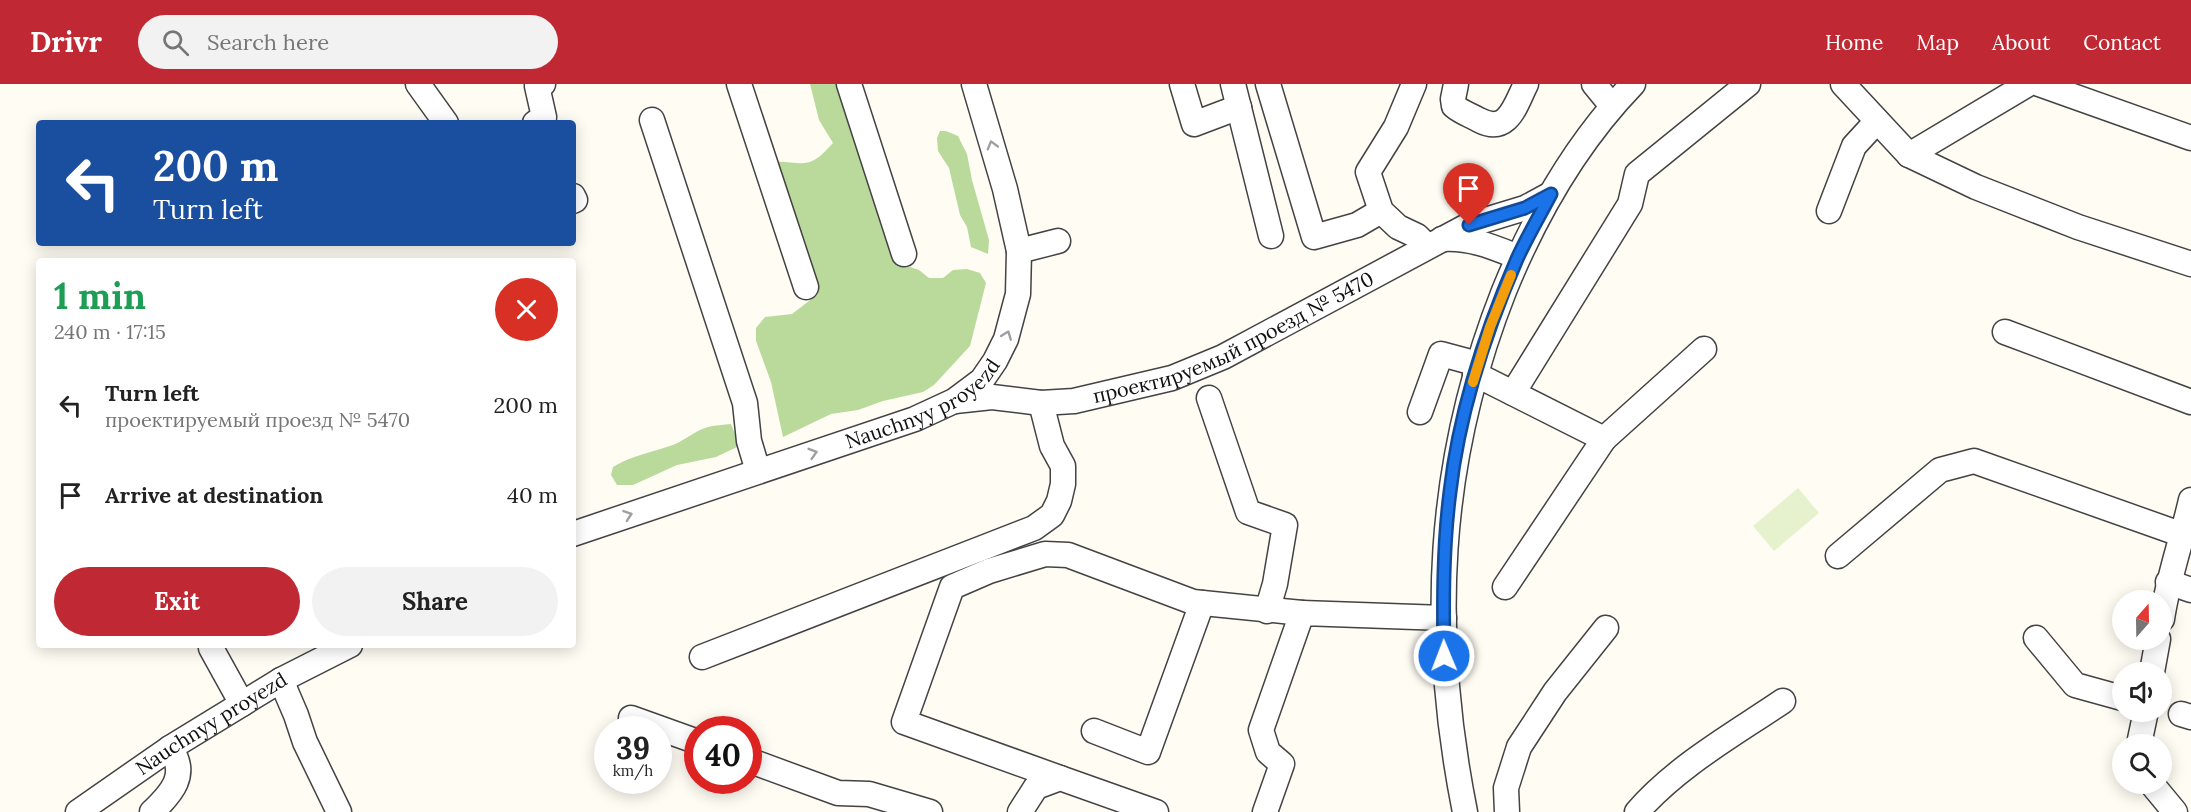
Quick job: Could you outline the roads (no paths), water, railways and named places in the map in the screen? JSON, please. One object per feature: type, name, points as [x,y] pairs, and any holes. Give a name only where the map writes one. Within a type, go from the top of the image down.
[{"type":"street","points":[[418,84],[444,120]]},
{"type":"street","points":[[542,120],[537,86],[543,84]]},
{"type":"street","points":[[739,84],[806,287]]},
{"type":"street","points":[[849,84],[904,254]]},
{"type":"street","name":"Nauchnyy proyezd","points":[[576,533],[915,419],[954,401],[982,380],[1006,339],[1016,306],[1019,251],[1005,189],[974,84]]},
{"type":"street","points":[[1182,84],[1194,124],[1236,95],[1271,236]]},
{"type":"street","points":[[1268,84],[1314,237],[1356,225],[1381,211]]},
{"type":"street","points":[[1414,84],[1396,127],[1368,172],[1381,211],[1398,226],[1433,243],[1460,238],[1489,245],[1518,257]]},
{"type":"street","points":[[1456,84],[1454,106],[1488,124],[1497,125],[1505,121],[1512,112],[1526,84]]},
{"type":"street","points":[[1594,84],[1612,106]]},
{"type":"street","points":[[1465,812],[1453,754],[1446,693],[1444,618],[1444,556],[1450,490],[1461,431],[1490,327],[1518,257],[1569,164],[1612,106],[1633,84]]},
{"type":"street","points":[[1513,393],[1630,204],[1637,174],[1748,84]]},
{"type":"street","points":[[1842,84],[1909,155],[1976,187],[2078,227],[2191,264]]},
{"type":"street","points":[[1909,155],[2028,84]]},
{"type":"street","points":[[2039,84],[2191,138]]},
{"type":"street","points":[[652,120],[745,403],[748,441],[758,471]]},
{"type":"street","points":[[1828,211],[1854,147],[1877,121]]},
{"type":"street","name":"проектируемый проезд № 5470","points":[[954,401],[992,397],[1041,403],[1074,401],[1172,378],[1223,357],[1469,225],[1525,208],[1551,194]]},
{"type":"street","points":[[1019,251],[1058,241]]},
{"type":"street","points":[[2005,332],[2191,402]]},
{"type":"street","points":[[1505,587],[1604,439],[1704,349]]},
{"type":"street","points":[[1420,412],[1441,354],[1477,369],[1513,393],[1604,439]]},
{"type":"street","points":[[995,361],[996,375],[1001,386],[1017,399]]},
{"type":"street","points":[[1209,398],[1248,512],[1285,525],[1275,584],[1267,611]]},
{"type":"street","points":[[702,657],[1034,528],[1052,515],[1059,501],[1063,484],[1063,466],[1052,446],[1041,403]]},
{"type":"street","points":[[1838,556],[1940,470],[1974,461],[2183,535]]},
{"type":"street","points":[[2167,590],[2191,500]]},
{"type":"street","points":[[1156,812],[904,722],[952,587],[989,571],[1045,554],[1068,555],[1182,598],[1202,603],[1267,611],[1444,618]]},
{"type":"street","points":[[2168,582],[2191,590]]},
{"type":"street","points":[[1094,731],[1148,752],[1202,603]]},
{"type":"street","points":[[1265,812],[1282,764],[1268,752],[1261,730],[1302,613]]},
{"type":"street","points":[[1507,812],[1506,788],[1519,747],[1555,692],[1606,628]]},
{"type":"street","points":[[2036,638],[2075,685],[2112,695]]},
{"type":"street","points":[[211,648],[242,704]]},
{"type":"street","name":"Nauchnyy proyezd","points":[[78,812],[171,748],[242,704],[281,680],[344,648]]},
{"type":"street","points":[[281,680],[305,742],[339,812]]},
{"type":"street","points":[[1637,812],[1654,792],[1700,756],[1783,701]]},
{"type":"street","points":[[153,812],[169,796],[180,767],[171,748]]},
{"type":"street","points":[[762,765],[838,793],[868,794],[930,812]]},
{"type":"street","points":[[1020,812],[1036,787],[1060,778]]},
{"type":"street","points":[[2160,794],[2175,812]]}]
